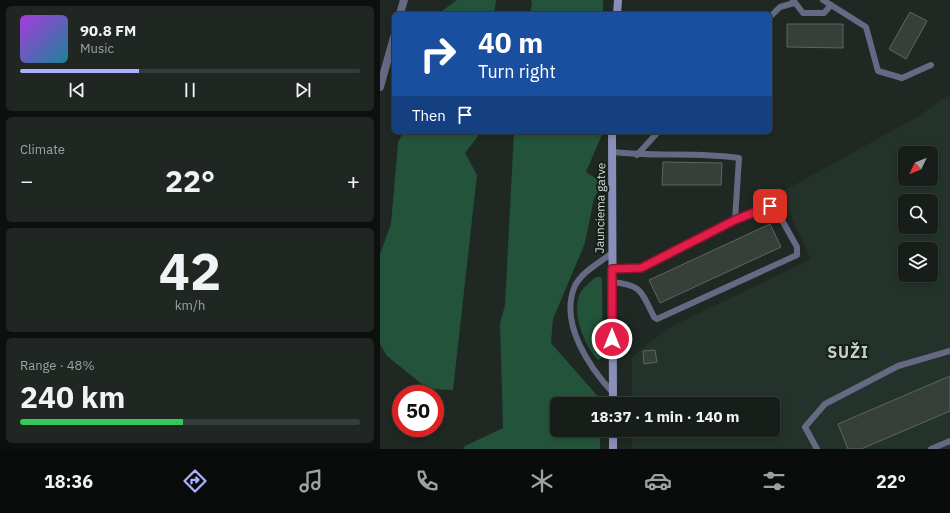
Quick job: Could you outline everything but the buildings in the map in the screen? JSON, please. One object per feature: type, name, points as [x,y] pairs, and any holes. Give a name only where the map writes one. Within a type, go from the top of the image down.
[{"type":"main road","points":[[617,12],[618,0]]},
{"type":"main road","name":"Jaunciema gatve","points":[[612,134],[612,397]]},
{"type":"main road","points":[[613,437],[613,449]]},
{"type":"street","points":[[401,12],[404,0]]},
{"type":"street","points":[[380,87],[392,44]]},
{"type":"lane","points":[[823,0],[866,27],[878,72],[902,78],[932,64]]},
{"type":"lane","points":[[772,15],[780,7],[794,1],[803,13],[812,14],[824,13],[831,5]]},
{"type":"lane","points":[[637,155],[656,134]]},
{"type":"lane","points":[[613,152],[637,155],[714,154],[739,158],[735,220]]},
{"type":"lane","points":[[612,269],[641,268],[735,220],[774,206],[797,247],[796,255],[657,319],[654,317],[640,289],[629,284],[612,282]]},
{"type":"lane","points":[[612,253],[580,279],[574,288],[572,301],[572,315],[577,341],[582,352],[598,377],[612,393]]},
{"type":"lane","points":[[817,449],[805,427],[825,404],[898,366],[950,351]]},
{"type":"lane","points":[[931,449],[950,441]]},
{"type":"shaded area","points":[[950,94],[950,449],[632,449],[632,437],[780,437],[780,397],[632,397],[632,357],[668,328],[811,259],[780,193],[920,115]]},
{"type":"green space","points":[[457,0],[496,0],[494,12],[441,12]]},
{"type":"green space","points":[[531,0],[603,0],[603,12],[530,12]]},
{"type":"green space","points":[[402,134],[479,134],[465,153],[477,175],[453,390],[444,390],[444,385],[423,385],[387,356],[380,344],[380,254],[391,224],[398,143]]},
{"type":"green space","points":[[514,134],[602,134],[586,172],[603,183],[594,198],[585,243],[553,319],[551,343],[598,397],[550,397],[550,437],[600,437],[600,449],[463,449],[465,446],[503,428],[500,324],[505,305]]},
{"type":"green space","points":[[596,277],[601,277],[602,281],[603,357],[598,360],[583,336],[577,307],[578,298],[582,290]]},
{"type":"district","name":"SUŽI","points":[[848,352]]},
{"type":"route","points":[[612,339],[612,269],[641,268],[735,220],[770,206]]}]
